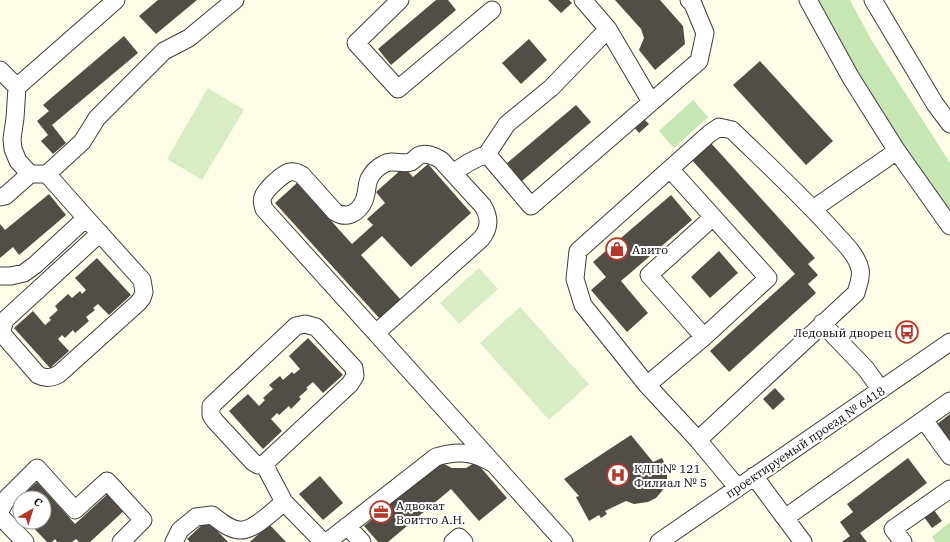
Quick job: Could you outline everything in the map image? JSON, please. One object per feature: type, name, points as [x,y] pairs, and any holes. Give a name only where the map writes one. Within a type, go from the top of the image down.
[{"type":"street","points":[[30,174],[18,161],[12,149],[17,87],[116,0]]},
{"type":"street","points":[[0,197],[5,196],[30,174],[47,174],[82,142],[97,118],[164,51],[189,38],[235,0]]},
{"type":"street","points":[[400,0],[356,43],[398,89],[492,10]]},
{"type":"street","points":[[583,0],[608,30],[651,102]]},
{"type":"street","points":[[487,154],[531,206],[699,61],[705,33],[693,4],[689,0]]},
{"type":"street","points":[[808,0],[851,78],[897,151],[950,226]]},
{"type":"street","points":[[873,0],[936,104],[950,124]]},
{"type":"street","points":[[454,173],[463,165],[487,154],[507,124],[551,88],[608,30]]},
{"type":"street","points":[[0,70],[17,87]]},
{"type":"street","points":[[698,440],[856,293],[860,280],[860,269],[846,245],[813,209],[732,130],[720,127],[709,134],[578,251],[575,280],[582,305],[647,385],[698,440],[737,487]]},
{"type":"street","points":[[813,209],[897,151]]},
{"type":"street","points":[[376,333],[486,233],[489,219],[483,206],[441,160],[429,155],[420,155],[407,163],[386,163],[372,175],[368,183],[364,200],[357,211],[351,215],[346,216],[336,212],[302,175],[296,172],[284,175],[263,195],[262,203],[264,209],[564,542]]},
{"type":"street","points":[[647,385],[704,337],[768,278],[670,169]]},
{"type":"street","points":[[47,174],[86,218],[100,233],[142,280],[144,292],[138,303],[59,374],[51,378],[38,375],[4,336],[2,330],[5,320],[100,233]]},
{"type":"street","points":[[704,337],[649,275],[713,217]]},
{"type":"street","points":[[0,276],[11,276],[24,273],[35,265],[86,218]]},
{"type":"street","points":[[822,323],[866,369],[882,390]]},
{"type":"street","points":[[311,324],[316,327],[354,368],[355,376],[350,384],[264,464],[258,465],[253,462],[225,433],[211,416],[211,406],[296,326],[311,324]]},
{"type":"street","name":"проектируемый проезд № 6418","points":[[659,542],[950,342]]},
{"type":"street","points":[[786,518],[950,401]]},
{"type":"street","points":[[924,420],[950,456]]},
{"type":"street","points":[[327,542],[436,457],[461,452],[482,458],[494,464]]},
{"type":"street","points":[[264,464],[284,502],[323,542]]},
{"type":"street","points":[[2,499],[37,468],[75,510],[107,481],[143,520],[121,542]]},
{"type":"street","points":[[754,476],[803,542]]},
{"type":"street","points":[[903,542],[893,529],[950,489]]},
{"type":"street","points":[[174,542],[180,530],[196,517],[212,515],[226,526],[241,531],[260,523],[284,502]]},
{"type":"street","points":[[0,516],[25,542]]},
{"type":"street","points":[[347,526],[362,542]]},
{"type":"street","points":[[453,542],[459,537],[464,542]]},
{"type":"green space","points":[[816,0],[850,0],[872,41],[950,163],[950,213],[897,136],[846,55]]},
{"type":"green space","points":[[208,88],[244,110],[202,180],[167,159]]},
{"type":"green space","points":[[693,100],[708,117],[674,148],[659,131]]},
{"type":"green space","points":[[479,268],[498,289],[459,324],[440,303]]},
{"type":"green space","points":[[520,307],[589,384],[549,420],[480,343]]},
{"type":"green space","points":[[950,522],[950,542],[936,542],[932,537]]},
{"type":"building","points":[[158,0],[197,0],[156,34],[139,16]]},
{"type":"building","points":[[436,0],[448,0],[456,10],[391,65],[378,49]]},
{"type":"building","points":[[548,0],[569,0],[572,3],[561,13]]},
{"type":"building","points":[[615,0],[660,0],[683,26],[685,44],[655,70],[639,50],[644,38],[641,29]]},
{"type":"building","points":[[124,36],[138,53],[52,125],[66,143],[53,154],[41,141],[48,135],[37,121],[49,111],[43,105]]},
{"type":"building","points":[[529,39],[547,60],[521,84],[502,63]]},
{"type":"building","points":[[760,61],[833,141],[806,165],[733,85]]},
{"type":"building","points":[[576,105],[591,122],[522,181],[507,163]]},
{"type":"building","points":[[642,117],[649,124],[639,133],[633,126]]},
{"type":"building","points":[[710,142],[815,258],[808,264],[818,275],[808,284],[816,293],[729,372],[710,351],[795,274],[691,159]]},
{"type":"building","points":[[428,164],[471,213],[411,267],[382,236],[361,255],[401,300],[380,319],[275,203],[297,183],[352,244],[373,225],[367,219],[385,203],[376,192],[404,167],[413,177]]},
{"type":"building","points":[[49,194],[66,215],[19,255],[13,247],[0,258],[0,224],[5,230]]},
{"type":"building","points":[[671,195],[692,220],[621,281],[648,313],[627,332],[591,290],[606,277],[593,262]]},
{"type":"building","points":[[719,251],[738,273],[710,298],[691,277]]},
{"type":"building","points":[[97,258],[131,295],[109,315],[98,304],[93,308],[95,310],[86,317],[89,321],[75,333],[73,330],[65,338],[62,335],[58,339],[69,351],[50,368],[14,328],[33,311],[45,325],[51,320],[49,318],[58,310],[55,306],[68,294],[72,298],[80,291],[82,294],[86,290],[75,278]]},
{"type":"building","points":[[308,338],[343,375],[323,393],[313,382],[306,388],[308,389],[299,397],[301,399],[291,409],[289,406],[279,415],[277,413],[271,419],[282,431],[263,449],[229,411],[248,394],[259,406],[265,400],[263,398],[273,389],[269,385],[280,376],[283,380],[292,372],[294,374],[300,369],[289,356]]},
{"type":"building","points":[[775,388],[785,399],[773,410],[763,399]]},
{"type":"building","points":[[950,414],[950,444],[936,425]]},
{"type":"building","name":"КДП № 121 Филиал № 5","points":[[631,435],[653,462],[662,458],[667,471],[667,481],[662,491],[656,498],[648,502],[634,504],[626,501],[605,511],[607,514],[601,518],[599,515],[589,521],[576,497],[579,496],[564,479]]},
{"type":"building","points":[[908,458],[927,483],[860,533],[867,542],[842,542],[850,536],[840,522],[853,512],[847,504]]},
{"type":"building","points":[[440,462],[452,468],[466,468],[476,462],[507,498],[479,521],[451,489],[388,542],[378,542],[364,526]]},
{"type":"building","points":[[320,476],[343,503],[323,520],[299,494]]},
{"type":"building","points":[[37,482],[44,490],[28,490]]},
{"type":"building","points":[[111,491],[127,508],[90,542],[79,542],[76,539],[72,542],[57,542],[55,539],[52,542],[47,542],[36,530],[52,530],[52,499],[75,524]]},
{"type":"building","points":[[934,510],[942,521],[932,528],[924,517]]},
{"type":"building","points":[[207,520],[228,542],[190,542],[187,539]]},
{"type":"building","points":[[269,524],[286,542],[250,542]]},
{"type":"place","name":"Авито","points":[[617,249]]},
{"type":"place","name":"Ледовый дворец","points":[[907,332]]},
{"type":"place","name":"КДП № 121 Филиал № 5","points":[[618,475]]},
{"type":"place","name":"Адвокат Воитто А.Н.","points":[[381,512]]}]
